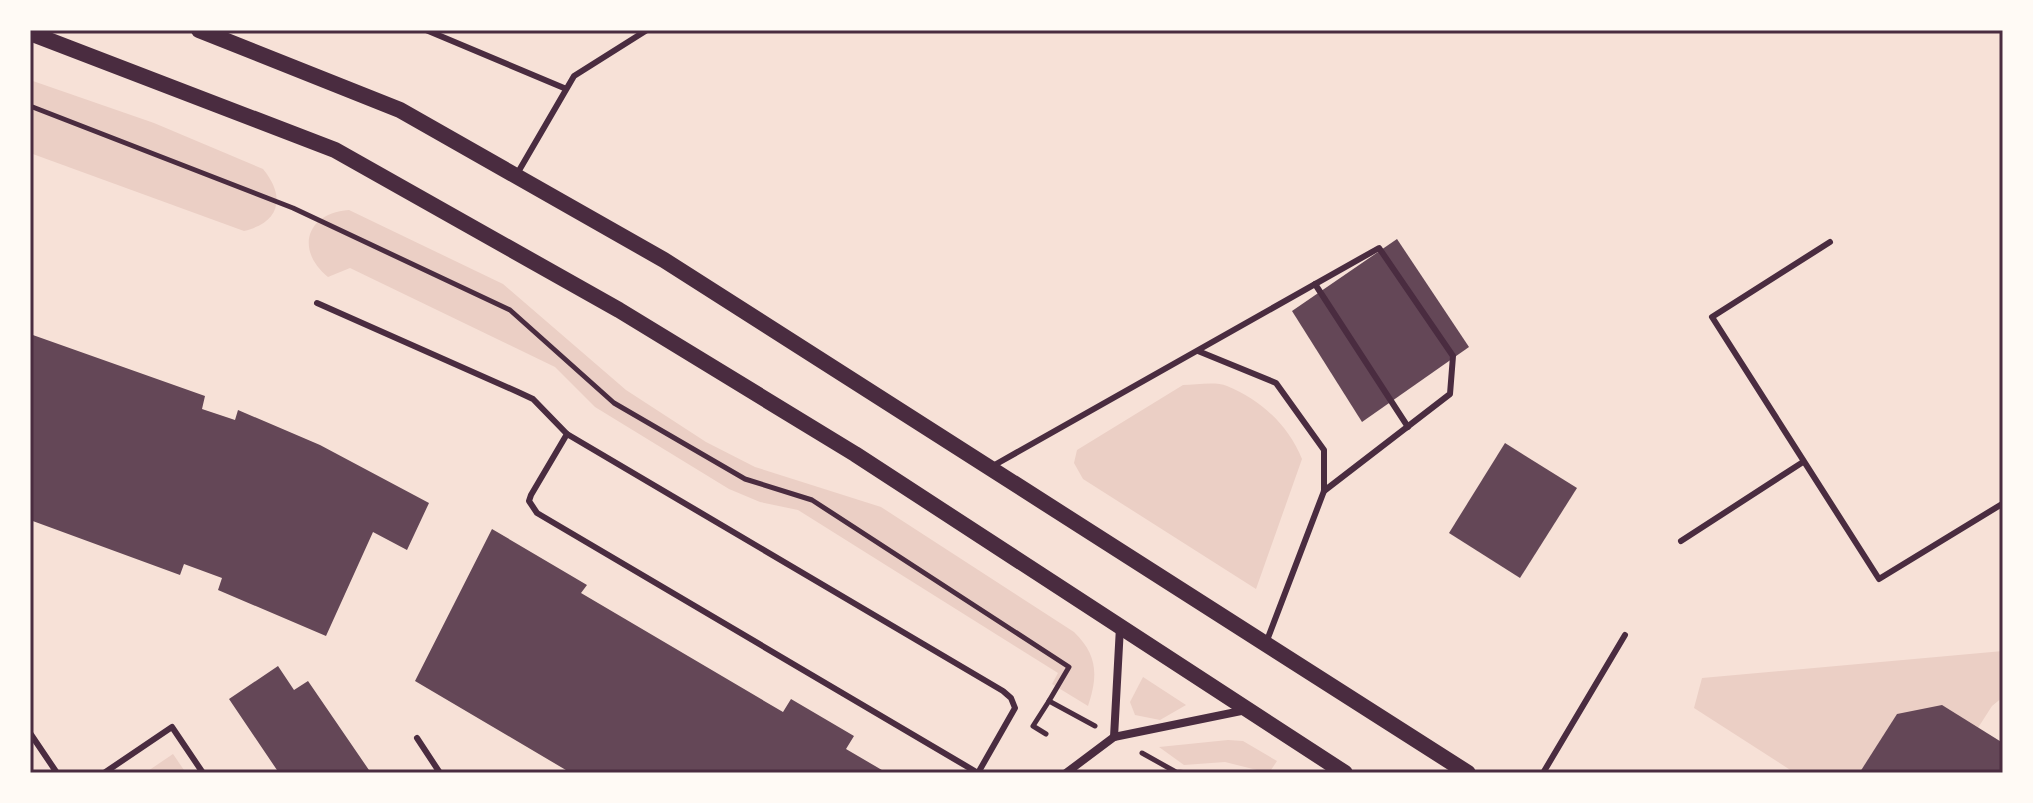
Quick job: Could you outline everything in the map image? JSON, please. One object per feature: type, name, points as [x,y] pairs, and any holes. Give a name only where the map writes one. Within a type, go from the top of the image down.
[{"type":"main road","points":[[209,32],[400,110],[664,260],[1468,773]]},
{"type":"main road","points":[[30,33],[335,150],[672,342],[855,454],[1345,773]]},
{"type":"street","points":[[1114,737],[1120,627]]},
{"type":"street","points":[[1066,773],[1114,737],[1246,710]]},
{"type":"lane","points":[[426,30],[564,88]]},
{"type":"lane","points":[[629,30],[634,38]]},
{"type":"lane","points":[[516,176],[564,88],[586,67],[647,30]]},
{"type":"lane","points":[[1830,242],[1712,317],[1879,579],[2002,504]]},
{"type":"lane","points":[[991,467],[1379,248],[1453,356],[1450,394],[1324,491]]},
{"type":"lane","points":[[1315,284],[1408,427]]},
{"type":"lane","points":[[317,303],[533,399],[567,434],[1003,691],[1011,698],[1015,708],[978,773],[537,513],[529,501],[531,495],[567,434]]},
{"type":"lane","points":[[1198,351],[1276,383],[1324,450],[1324,491],[1266,643]]},
{"type":"lane","points":[[1681,541],[1803,462]]},
{"type":"lane","points":[[1543,773],[1625,635]]},
{"type":"lane","points":[[104,773],[172,727],[203,773]]},
{"type":"lane","points":[[30,733],[57,773]]},
{"type":"lane","points":[[417,738],[440,773]]},
{"type":"path","points":[[30,106],[293,208],[510,310],[614,403],[745,479],[812,500],[1069,667],[1033,726],[1046,734]]},
{"type":"path","points":[[1049,701],[1176,772],[1190,773]]},
{"type":"shaded area","points":[[30,80],[154,123],[263,169],[275,189],[277,199],[272,215],[256,227],[244,231],[30,153]]},
{"type":"shaded area","points":[[349,210],[503,284],[626,390],[706,442],[755,467],[881,507],[1074,632],[1088,649],[1094,666],[1088,706],[1052,684],[1058,673],[798,510],[760,502],[729,489],[595,407],[555,367],[350,268],[328,277],[311,256],[310,234],[323,218]]},
{"type":"shaded area","points":[[1183,385],[1222,385],[1251,399],[1281,425],[1302,459],[1256,589],[1083,479],[1074,463],[1077,450]]},
{"type":"shaded area","points":[[2003,651],[2003,697],[1992,706],[1949,773],[1795,773],[1694,708],[1702,678]]},
{"type":"shaded area","points":[[1143,677],[1186,705],[1160,720],[1135,715],[1130,702]]},
{"type":"shaded area","points":[[1243,741],[1277,761],[1269,773],[1225,762],[1184,765],[1159,747]]},
{"type":"shaded area","points":[[173,754],[186,773],[145,773]]},
{"type":"building","points":[[1397,239],[1469,347],[1362,422],[1292,311]]},
{"type":"building","points":[[30,334],[205,396],[202,409],[235,420],[238,410],[320,445],[429,503],[407,550],[373,532],[326,636],[218,590],[222,578],[184,564],[180,575],[30,520]]},
{"type":"building","points":[[1505,443],[1577,488],[1520,578],[1449,533]]},
{"type":"building","points":[[492,529],[587,585],[581,593],[783,712],[791,699],[854,736],[846,749],[887,773],[571,773],[415,681]]},
{"type":"building","points":[[278,666],[294,690],[308,681],[371,773],[279,773],[229,699]]},
{"type":"building","points":[[1942,705],[2003,743],[2003,773],[1860,772],[1897,714]]}]
